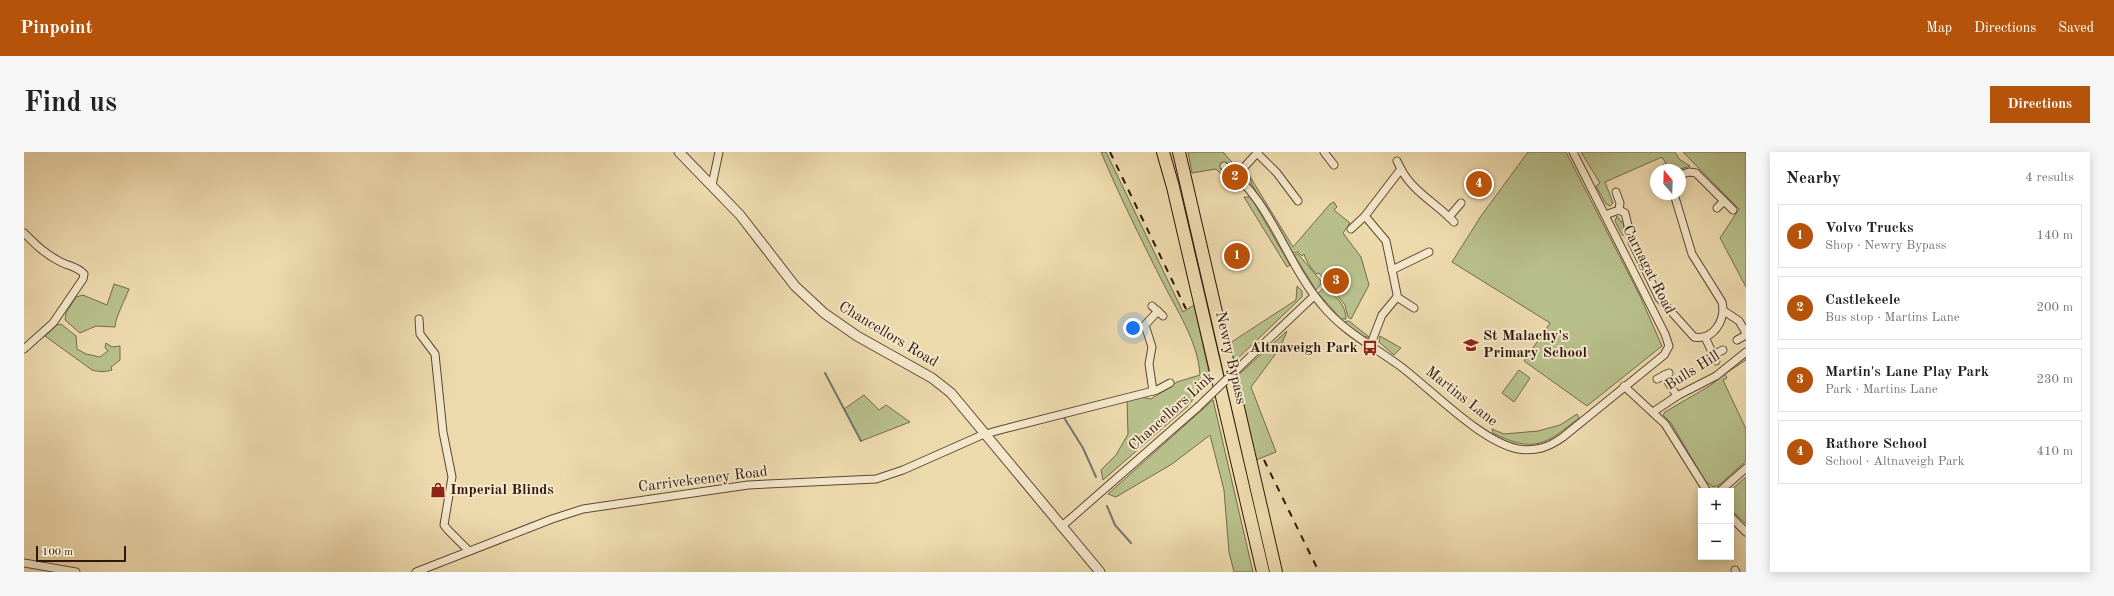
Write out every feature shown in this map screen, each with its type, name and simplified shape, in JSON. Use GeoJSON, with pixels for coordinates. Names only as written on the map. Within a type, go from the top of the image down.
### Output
{"type":"FeatureCollection","features":[{"type":"Feature","properties":{"kind":"highway","name":"Newry Bypass"},"geometry":{"type":"LineString","coordinates":[[1163,152],[1174,187],[1263,572]]}},
{"type":"Feature","properties":{"kind":"highway","name":"Newry Bypass"},"geometry":{"type":"LineString","coordinates":[[1179,152],[1276,572]]}},
{"type":"Feature","properties":{"kind":"street","name":"Chancellors Road"},"geometry":{"type":"LineString","coordinates":[[679,152],[740,215],[784,274],[806,297],[840,325],[942,385],[958,400],[1061,527],[1100,572]]}},
{"type":"Feature","properties":{"kind":"street"},"geometry":{"type":"LineString","coordinates":[[712,185],[719,152]]}},
{"type":"Feature","properties":{"kind":"street"},"geometry":{"type":"LineString","coordinates":[[1237,175],[1257,152],[1277,172],[1298,201]]}},
{"type":"Feature","properties":{"kind":"street"},"geometry":{"type":"LineString","coordinates":[[1324,152],[1334,164]]}},
{"type":"Feature","properties":{"kind":"street","name":"Carnagat Road"},"geometry":{"type":"LineString","coordinates":[[1573,152],[1664,330],[1669,346],[1664,355],[1624,386]]}},
{"type":"Feature","properties":{"kind":"street"},"geometry":{"type":"LineString","coordinates":[[1397,161],[1408,179],[1429,201],[1452,220],[1461,204]]}},
{"type":"Feature","properties":{"kind":"street","name":"Martins Lane"},"geometry":{"type":"LineString","coordinates":[[1224,166],[1237,175],[1265,212],[1288,256],[1314,296],[1344,328],[1399,366],[1480,430],[1504,444],[1518,449],[1536,450],[1554,443],[1624,386]]}},
{"type":"Feature","properties":{"kind":"street"},"geometry":{"type":"LineString","coordinates":[[1351,229],[1365,216],[1401,168]]}},
{"type":"Feature","properties":{"kind":"street"},"geometry":{"type":"LineString","coordinates":[[1686,173],[1696,173],[1733,210]]}},
{"type":"Feature","properties":{"kind":"street"},"geometry":{"type":"LineString","coordinates":[[1616,192],[1620,203],[1619,210]]}},
{"type":"Feature","properties":{"kind":"street"},"geometry":{"type":"LineString","coordinates":[[1605,215],[1619,210],[1625,213],[1627,216],[1632,242],[1659,298],[1689,333],[1694,337],[1705,337],[1717,328],[1721,322],[1724,311],[1719,295],[1692,254],[1676,200]]}},
{"type":"Feature","properties":{"kind":"street"},"geometry":{"type":"LineString","coordinates":[[1717,208],[1724,201]]}},
{"type":"Feature","properties":{"kind":"street"},"geometry":{"type":"LineString","coordinates":[[1365,216],[1386,242],[1397,297],[1414,308]]}},
{"type":"Feature","properties":{"kind":"street"},"geometry":{"type":"LineString","coordinates":[[24,233],[40,250],[59,261],[80,269],[84,274],[83,279],[53,323],[24,348]]}},
{"type":"Feature","properties":{"kind":"street"},"geometry":{"type":"LineString","coordinates":[[1392,270],[1429,252]]}},
{"type":"Feature","properties":{"kind":"street","name":"Chancellors Link"},"geometry":{"type":"LineString","coordinates":[[1061,527],[1198,407],[1314,296]]}},
{"type":"Feature","properties":{"kind":"street"},"geometry":{"type":"LineString","coordinates":[[1370,346],[1382,315],[1397,297]]}},
{"type":"Feature","properties":{"kind":"street"},"geometry":{"type":"LineString","coordinates":[[1152,391],[1149,364],[1152,347],[1145,325],[1157,311]]}},
{"type":"Feature","properties":{"kind":"street"},"geometry":{"type":"LineString","coordinates":[[1724,311],[1739,321],[1746,334],[1737,340]]}},
{"type":"Feature","properties":{"kind":"street"},"geometry":{"type":"LineString","coordinates":[[419,319],[420,334],[435,354],[444,432],[452,477],[444,525],[469,551]]}},
{"type":"Feature","properties":{"kind":"street"},"geometry":{"type":"LineString","coordinates":[[1683,338],[1689,333]]}},
{"type":"Feature","properties":{"kind":"street"},"geometry":{"type":"LineString","coordinates":[[1705,337],[1714,358],[1723,350]]}},
{"type":"Feature","properties":{"kind":"street","name":"Bulls Hill"},"geometry":{"type":"LineString","coordinates":[[1653,412],[1677,396],[1716,376],[1746,352]]}},
{"type":"Feature","properties":{"kind":"street"},"geometry":{"type":"LineString","coordinates":[[1657,379],[1667,374],[1677,396]]}},
{"type":"Feature","properties":{"kind":"street"},"geometry":{"type":"LineString","coordinates":[[986,435],[1021,423],[1152,391],[1170,383]]}},
{"type":"Feature","properties":{"kind":"street"},"geometry":{"type":"LineString","coordinates":[[1624,386],[1653,412],[1669,430],[1705,488]]}},
{"type":"Feature","properties":{"kind":"street","name":"Carrivekeeney Road"},"geometry":{"type":"LineString","coordinates":[[416,572],[427,570],[469,551],[583,509],[748,486],[876,479],[903,470],[986,435]]}},
{"type":"Feature","properties":{"kind":"street"},"geometry":{"type":"LineString","coordinates":[[1723,488],[1746,468]]}},
{"type":"Feature","properties":{"kind":"street"},"geometry":{"type":"LineString","coordinates":[[1734,520],[1746,532]]}},
{"type":"Feature","properties":{"kind":"street"},"geometry":{"type":"LineString","coordinates":[[24,563],[76,572]]}},
{"type":"Feature","properties":{"kind":"green space"},"geometry":{"type":"Polygon","coordinates":[[[1101,152],[1106,152],[1183,312],[1194,305],[1210,377],[1187,407],[1103,480],[1101,470],[1116,455],[1128,434],[1127,400],[1140,397],[1151,399],[1177,382],[1200,375],[1191,338],[1138,232],[1101,152]]]}},
{"type":"Feature","properties":{"kind":"green space"},"geometry":{"type":"Polygon","coordinates":[[[1188,152],[1223,152],[1237,168],[1233,169],[1224,163],[1220,166],[1235,179],[1237,189],[1216,169],[1192,173],[1188,152]]]}},
{"type":"Feature","properties":{"kind":"green space"},"geometry":{"type":"Polygon","coordinates":[[[1528,152],[1566,152],[1640,296],[1662,346],[1587,406],[1524,361],[1550,323],[1452,262],[1481,216],[1528,152]]]}},
{"type":"Feature","properties":{"kind":"green space"},"geometry":{"type":"Polygon","coordinates":[[[1581,152],[1675,152],[1679,159],[1690,166],[1686,167],[1686,164],[1666,164],[1662,157],[1605,182],[1613,203],[1610,206],[1606,204],[1596,186],[1600,183],[1581,152]]]}},
{"type":"Feature","properties":{"kind":"green space"},"geometry":{"type":"Polygon","coordinates":[[[1683,152],[1746,152],[1746,287],[1720,238],[1739,209],[1683,152]]]}},
{"type":"Feature","properties":{"kind":"green space"},"geometry":{"type":"Polygon","coordinates":[[[1249,175],[1293,247],[1330,204],[1334,202],[1337,207],[1334,210],[1350,223],[1343,233],[1361,257],[1369,285],[1351,319],[1348,317],[1345,305],[1319,273],[1317,274],[1313,270],[1307,262],[1304,254],[1302,256],[1298,252],[1293,253],[1252,185],[1249,175]]]}},
{"type":"Feature","properties":{"kind":"green space"},"geometry":{"type":"Polygon","coordinates":[[[1244,197],[1249,197],[1253,201],[1290,265],[1287,267],[1244,197]]]}},
{"type":"Feature","properties":{"kind":"green space"},"geometry":{"type":"Polygon","coordinates":[[[1617,216],[1621,222],[1623,221],[1625,236],[1622,235],[1615,221],[1617,216]]]}},
{"type":"Feature","properties":{"kind":"green space"},"geometry":{"type":"Polygon","coordinates":[[[1298,254],[1321,281],[1321,284],[1316,290],[1294,255],[1298,254]]]}},
{"type":"Feature","properties":{"kind":"green space"},"geometry":{"type":"Polygon","coordinates":[[[114,284],[129,289],[118,314],[115,327],[96,326],[80,333],[65,320],[66,313],[76,297],[83,295],[107,305],[114,284]]]}},
{"type":"Feature","properties":{"kind":"green space"},"geometry":{"type":"Polygon","coordinates":[[[1297,286],[1302,291],[1302,297],[1234,362],[1230,343],[1296,300],[1297,286]]]}},
{"type":"Feature","properties":{"kind":"green space"},"geometry":{"type":"Polygon","coordinates":[[[1324,288],[1332,293],[1342,304],[1346,319],[1341,319],[1318,293],[1324,288]]]}},
{"type":"Feature","properties":{"kind":"green space"},"geometry":{"type":"Polygon","coordinates":[[[1349,321],[1369,337],[1361,337],[1342,322],[1349,321]]]}},
{"type":"Feature","properties":{"kind":"green space"},"geometry":{"type":"Polygon","coordinates":[[[61,324],[76,336],[77,349],[86,354],[100,357],[108,351],[105,348],[106,343],[112,347],[120,346],[120,360],[111,367],[112,370],[102,372],[92,370],[45,336],[57,325],[61,324]]]}},
{"type":"Feature","properties":{"kind":"green space"},"geometry":{"type":"Polygon","coordinates":[[[1287,331],[1280,348],[1251,387],[1276,452],[1256,460],[1235,378],[1287,331]]]}},
{"type":"Feature","properties":{"kind":"green space"},"geometry":{"type":"Polygon","coordinates":[[[1380,336],[1401,348],[1394,355],[1379,342],[1380,336]]]}},
{"type":"Feature","properties":{"kind":"green space"},"geometry":{"type":"Polygon","coordinates":[[[1746,356],[1746,360],[1725,374],[1727,378],[1723,380],[1746,429],[1746,461],[1719,485],[1713,487],[1705,481],[1671,423],[1663,415],[1665,412],[1711,385],[1746,356]]]}},
{"type":"Feature","properties":{"kind":"green space"},"geometry":{"type":"Polygon","coordinates":[[[1519,370],[1530,378],[1514,402],[1502,393],[1519,370]]]}},
{"type":"Feature","properties":{"kind":"green space"},"geometry":{"type":"Polygon","coordinates":[[[864,395],[879,410],[886,405],[910,422],[861,441],[844,409],[864,395]]]}},
{"type":"Feature","properties":{"kind":"green space"},"geometry":{"type":"Polygon","coordinates":[[[1213,400],[1253,572],[1234,572],[1229,552],[1224,490],[1210,435],[1172,464],[1116,497],[1108,494],[1213,400]]]}},
{"type":"Feature","properties":{"kind":"green space"},"geometry":{"type":"Polygon","coordinates":[[[1577,414],[1579,418],[1568,427],[1548,440],[1539,443],[1519,443],[1493,433],[1492,429],[1504,434],[1538,431],[1560,425],[1577,414]]]}},
{"type":"Feature","properties":{"kind":"green space"},"geometry":{"type":"Polygon","coordinates":[[[1746,477],[1746,524],[1734,513],[1733,488],[1746,477]]]}},
{"type":"Feature","properties":{"kind":"waterway"},"geometry":{"type":"LineString","coordinates":[[825,373],[861,441]]}},
{"type":"Feature","properties":{"kind":"waterway"},"geometry":{"type":"LineString","coordinates":[[1063,416],[1083,448],[1096,477]]}},
{"type":"Feature","properties":{"kind":"waterway"},"geometry":{"type":"LineString","coordinates":[[1107,506],[1115,525],[1131,543]]}},
{"type":"Feature","properties":{"kind":"railway"},"geometry":{"type":"LineString","coordinates":[[1110,152],[1186,309]]}},
{"type":"Feature","properties":{"kind":"railway"},"geometry":{"type":"LineString","coordinates":[[1264,460],[1319,572]]}},
{"type":"Feature","properties":{"kind":"place","name":"Castlekeele"},"geometry":{"type":"Point","coordinates":[1235,177]}},
{"type":"Feature","properties":{"kind":"place","name":"Rathore School"},"geometry":{"type":"Point","coordinates":[1479,184]}},
{"type":"Feature","properties":{"kind":"place","name":"Volvo Trucks"},"geometry":{"type":"Point","coordinates":[1237,256]}},
{"type":"Feature","properties":{"kind":"place","name":"Martin's Lane Play Park"},"geometry":{"type":"Point","coordinates":[1336,281]}},
{"type":"Feature","properties":{"kind":"place","name":"St Malachy's Primary School"},"geometry":{"type":"Point","coordinates":[1471,345]}},
{"type":"Feature","properties":{"kind":"place","name":"Altnaveigh Park"},"geometry":{"type":"Point","coordinates":[1370,348]}},
{"type":"Feature","properties":{"kind":"place","name":"Imperial Blinds"},"geometry":{"type":"Point","coordinates":[438,490]}}]}
